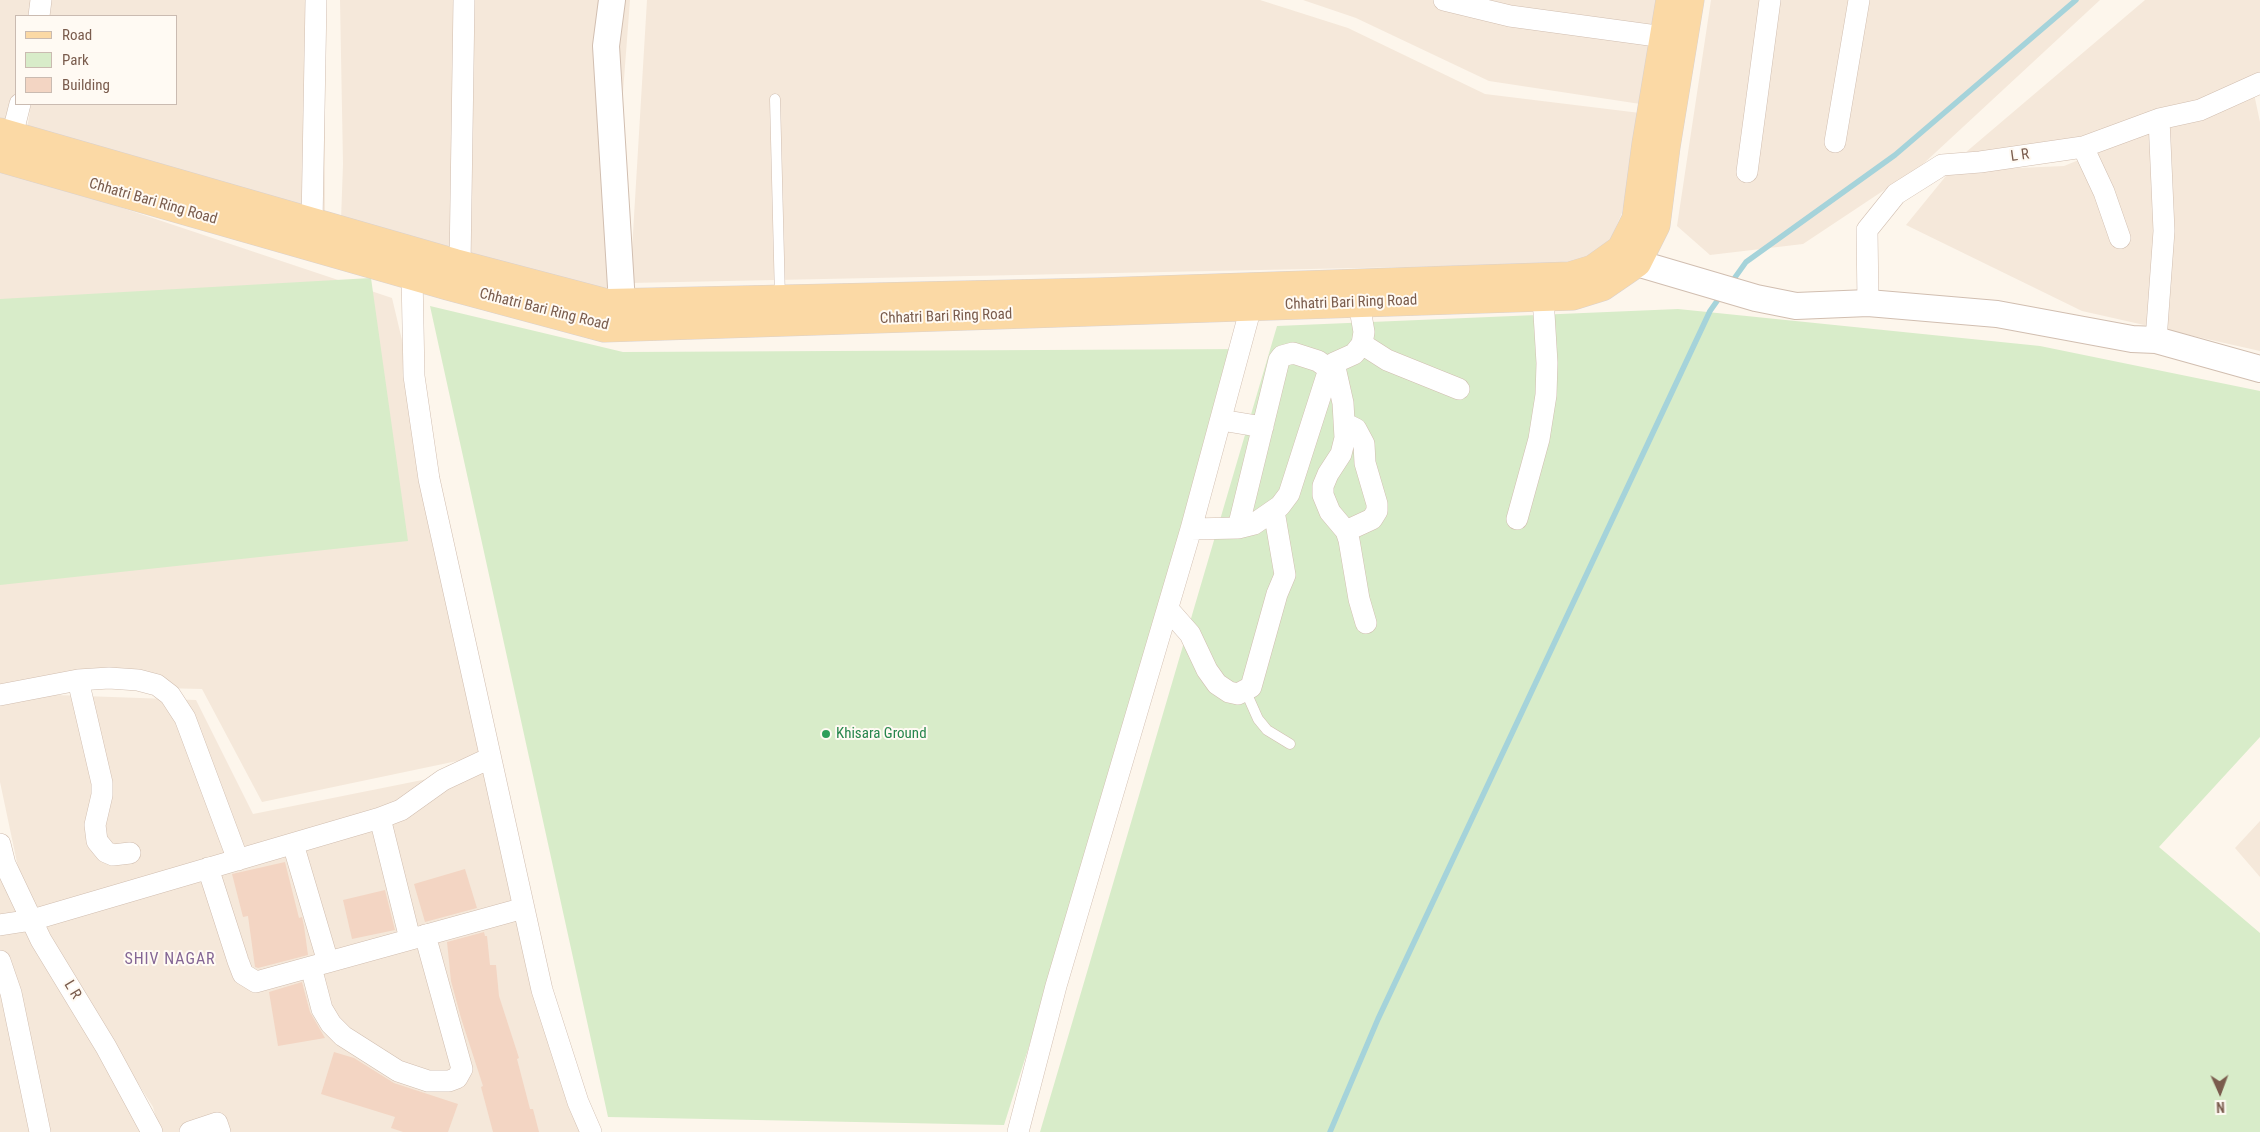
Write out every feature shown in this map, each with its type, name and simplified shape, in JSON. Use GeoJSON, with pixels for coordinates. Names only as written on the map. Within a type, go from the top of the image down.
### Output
{"type":"FeatureCollection","features":[{"type":"Feature","properties":{"kind":"main road","name":"Chhatri Bari Ring Road"},"geometry":{"type":"LineString","coordinates":[[4,142],[607,303],[1108,292],[1570,276],[1594,269],[1621,249],[1636,219],[1646,144],[1670,0]]}},
{"type":"Feature","properties":{"kind":"main road","name":"Chhatri Bari Ring Road"},"geometry":{"type":"LineString","coordinates":[[4,142],[412,275],[604,328],[1573,296],[1602,287],[1636,263],[1656,225],[1666,147],[1690,0]]}},
{"type":"Feature","properties":{"kind":"street"},"geometry":{"type":"LineString","coordinates":[[39,15],[41,0]]}},
{"type":"Feature","properties":{"kind":"street"},"geometry":{"type":"LineString","coordinates":[[312,223],[316,0]]}},
{"type":"Feature","properties":{"kind":"street"},"geometry":{"type":"LineString","coordinates":[[460,264],[464,0]]}},
{"type":"Feature","properties":{"kind":"street"},"geometry":{"type":"LineString","coordinates":[[612,0],[606,46],[622,303]]}},
{"type":"Feature","properties":{"kind":"street"},"geometry":{"type":"LineString","coordinates":[[1444,0],[1510,16],[1664,37]]}},
{"type":"Feature","properties":{"kind":"street"},"geometry":{"type":"LineString","coordinates":[[1747,172],[1770,0]]}},
{"type":"Feature","properties":{"kind":"street"},"geometry":{"type":"LineString","coordinates":[[1835,142],[1859,0]]}},
{"type":"Feature","properties":{"kind":"street","name":"L R"},"geometry":{"type":"LineString","coordinates":[[1868,303],[1867,230],[1896,194],[1942,165],[1980,162],[2083,147],[2159,119],[2200,110],[2257,89]]}},
{"type":"Feature","properties":{"kind":"street"},"geometry":{"type":"LineString","coordinates":[[4,142],[20,105]]}},
{"type":"Feature","properties":{"kind":"street"},"geometry":{"type":"LineString","coordinates":[[2156,340],[2164,231],[2159,119]]}},
{"type":"Feature","properties":{"kind":"street"},"geometry":{"type":"LineString","coordinates":[[2083,147],[2104,192],[2120,238]]}},
{"type":"Feature","properties":{"kind":"street"},"geometry":{"type":"LineString","coordinates":[[1636,263],[1756,298],[1796,306],[1868,303],[1997,314],[2132,339],[2156,340],[2260,369]]}},
{"type":"Feature","properties":{"kind":"street"},"geometry":{"type":"LineString","coordinates":[[412,275],[414,376],[429,479],[542,990],[578,1102],[592,1132]]}},
{"type":"Feature","properties":{"kind":"street"},"geometry":{"type":"LineString","coordinates":[[1517,519],[1538,439],[1546,395],[1547,363],[1543,297]]}},
{"type":"Feature","properties":{"kind":"street"},"geometry":{"type":"LineString","coordinates":[[1191,529],[1238,528],[1254,524],[1274,512],[1289,494],[1332,366],[1354,354],[1362,344],[1364,332],[1359,303]]}},
{"type":"Feature","properties":{"kind":"street"},"geometry":{"type":"LineString","coordinates":[[1018,1132],[1056,986],[1168,609],[1252,307]]}},
{"type":"Feature","properties":{"kind":"street"},"geometry":{"type":"LineString","coordinates":[[1362,344],[1387,360],[1459,389]]}},
{"type":"Feature","properties":{"kind":"street"},"geometry":{"type":"LineString","coordinates":[[1238,528],[1263,427],[1273,377],[1282,356],[1293,352],[1332,366]]}},
{"type":"Feature","properties":{"kind":"street"},"geometry":{"type":"LineString","coordinates":[[1332,366],[1346,424],[1341,454],[1328,474],[1323,486],[1323,495],[1330,512],[1346,531],[1352,551],[1359,599],[1366,623]]}},
{"type":"Feature","properties":{"kind":"street"},"geometry":{"type":"LineString","coordinates":[[1221,420],[1263,427]]}},
{"type":"Feature","properties":{"kind":"street"},"geometry":{"type":"LineString","coordinates":[[1346,424],[1356,430],[1364,444],[1367,472],[1377,504],[1377,511],[1372,519],[1346,531]]}},
{"type":"Feature","properties":{"kind":"street"},"geometry":{"type":"LineString","coordinates":[[1168,609],[1190,634],[1207,670],[1217,684],[1229,692],[1238,694],[1246,692],[1254,680],[1277,594],[1285,575],[1274,512]]}},
{"type":"Feature","properties":{"kind":"street"},"geometry":{"type":"LineString","coordinates":[[0,695],[78,680],[109,678],[138,680],[157,685],[170,695],[184,718],[238,860]]}},
{"type":"Feature","properties":{"kind":"street"},"geometry":{"type":"LineString","coordinates":[[78,680],[102,783],[102,795],[95,825],[97,841],[106,852],[113,856],[130,853]]}},
{"type":"Feature","properties":{"kind":"street"},"geometry":{"type":"LineString","coordinates":[[0,925],[32,920],[380,818],[401,810],[443,780],[490,758]]}},
{"type":"Feature","properties":{"kind":"street"},"geometry":{"type":"LineString","coordinates":[[293,844],[319,964],[322,1009],[331,1024],[343,1036],[398,1071],[428,1081],[449,1081],[457,1078],[462,1069],[417,937],[380,818]]}},
{"type":"Feature","properties":{"kind":"street","name":"L R"},"geometry":{"type":"LineString","coordinates":[[0,844],[5,864],[41,940],[106,1047],[152,1132]]}},
{"type":"Feature","properties":{"kind":"street"},"geometry":{"type":"LineString","coordinates":[[208,868],[238,961],[247,978],[256,982],[524,908]]}},
{"type":"Feature","properties":{"kind":"street"},"geometry":{"type":"LineString","coordinates":[[0,961],[11,993],[40,1132]]}},
{"type":"Feature","properties":{"kind":"street"},"geometry":{"type":"LineString","coordinates":[[190,1132],[217,1123],[220,1132]]}},
{"type":"Feature","properties":{"kind":"lane"},"geometry":{"type":"LineString","coordinates":[[775,99],[780,300]]}},
{"type":"Feature","properties":{"kind":"lane"},"geometry":{"type":"LineString","coordinates":[[1246,692],[1255,714],[1267,730],[1290,744]]}},
{"type":"Feature","properties":{"kind":"shaded area"},"geometry":{"type":"Polygon","coordinates":[[[0,0],[42,0],[43,15],[15,15],[15,105],[30,105],[24,134],[0,127],[0,0]]]}},
{"type":"Feature","properties":{"kind":"shaded area"},"geometry":{"type":"Polygon","coordinates":[[[44,0],[325,0],[325,215],[26,135],[31,105],[178,105],[178,15],[45,15],[44,0]]]}},
{"type":"Feature","properties":{"kind":"shaded area"},"geometry":{"type":"Polygon","coordinates":[[[340,0],[630,0],[608,290],[341,220],[343,164],[340,0]]]}},
{"type":"Feature","properties":{"kind":"shaded area"},"geometry":{"type":"Polygon","coordinates":[[[647,0],[1260,0],[1348,28],[1485,94],[1640,113],[1622,213],[1600,263],[630,283],[647,0]]]}},
{"type":"Feature","properties":{"kind":"shaded area"},"geometry":{"type":"Polygon","coordinates":[[[1303,0],[1660,0],[1647,105],[1489,81],[1356,18],[1303,0]]]}},
{"type":"Feature","properties":{"kind":"shaded area"},"geometry":{"type":"Polygon","coordinates":[[[1711,0],[2100,0],[1922,165],[1803,244],[1710,255],[1677,226],[1711,0]]]}},
{"type":"Feature","properties":{"kind":"shaded area"},"geometry":{"type":"Polygon","coordinates":[[[2145,0],[2260,0],[2260,75],[2187,110],[2062,161],[1952,164],[2145,0]]]}},
{"type":"Feature","properties":{"kind":"shaded area"},"geometry":{"type":"Polygon","coordinates":[[[2253,89],[2260,122],[2260,351],[2082,311],[1906,225],[1950,171],[2064,166],[2253,89]]]}},
{"type":"Feature","properties":{"kind":"shaded area"},"geometry":{"type":"Polygon","coordinates":[[[0,167],[392,298],[500,752],[262,802],[202,689],[0,684],[0,167]]]}},
{"type":"Feature","properties":{"kind":"shaded area"},"geometry":{"type":"Polygon","coordinates":[[[0,693],[196,700],[253,814],[482,768],[581,1132],[160,1132],[153,1107],[70,976],[19,872],[0,782],[0,693]]]}},
{"type":"Feature","properties":{"kind":"shaded area"},"geometry":{"type":"Polygon","coordinates":[[[2260,821],[2260,877],[2235,848],[2260,821]]]}},
{"type":"Feature","properties":{"kind":"shaded area"},"geometry":{"type":"Polygon","coordinates":[[[0,841],[148,1132],[0,1132],[0,841]]]}},
{"type":"Feature","properties":{"kind":"green space"},"geometry":{"type":"Polygon","coordinates":[[[371,278],[408,541],[0,585],[0,299],[371,278]]]}},
{"type":"Feature","properties":{"kind":"green space","name":"Khisara Ground"},"geometry":{"type":"Polygon","coordinates":[[[430,306],[623,352],[1250,349],[1004,1125],[608,1117],[430,306]]]}},
{"type":"Feature","properties":{"kind":"green space"},"geometry":{"type":"Polygon","coordinates":[[[1678,309],[2040,346],[2260,391],[2260,737],[2159,847],[2260,933],[2260,1132],[1040,1132],[1277,326],[1678,309]]]}},
{"type":"Feature","properties":{"kind":"building"},"geometry":{"type":"Polygon","coordinates":[[[285,862],[299,918],[302,917],[308,955],[258,968],[255,967],[248,916],[243,917],[232,874],[285,862]]]}},
{"type":"Feature","properties":{"kind":"building"},"geometry":{"type":"Polygon","coordinates":[[[465,869],[477,908],[425,922],[414,884],[465,869]]]}},
{"type":"Feature","properties":{"kind":"building"},"geometry":{"type":"Polygon","coordinates":[[[385,890],[395,930],[352,939],[343,900],[385,890]]]}},
{"type":"Feature","properties":{"kind":"building"},"geometry":{"type":"Polygon","coordinates":[[[484,932],[485,936],[487,936],[490,965],[496,965],[499,996],[519,1058],[517,1059],[530,1109],[533,1109],[539,1132],[493,1132],[481,1087],[483,1086],[461,1018],[451,981],[447,942],[484,932]]]}},
{"type":"Feature","properties":{"kind":"building"},"geometry":{"type":"Polygon","coordinates":[[[302,982],[310,1012],[325,1038],[278,1046],[269,992],[302,982]]]}},
{"type":"Feature","properties":{"kind":"building"},"geometry":{"type":"Polygon","coordinates":[[[334,1052],[354,1058],[394,1083],[458,1104],[448,1132],[403,1132],[391,1128],[395,1117],[321,1094],[334,1052]]]}},
{"type":"Feature","properties":{"kind":"waterway"},"geometry":{"type":"LineString","coordinates":[[1731,283],[1746,262],[1895,155],[2076,0]]}},
{"type":"Feature","properties":{"kind":"waterway"},"geometry":{"type":"LineString","coordinates":[[1330,1132],[1378,1019],[1710,311],[1722,294]]}},
{"type":"Feature","properties":{"kind":"place","name":"Khisara Ground"},"geometry":{"type":"Point","coordinates":[826,734]}},
{"type":"Feature","properties":{"kind":"district","name":"SHIV NAGAR"},"geometry":{"type":"Point","coordinates":[170,960]}}]}
